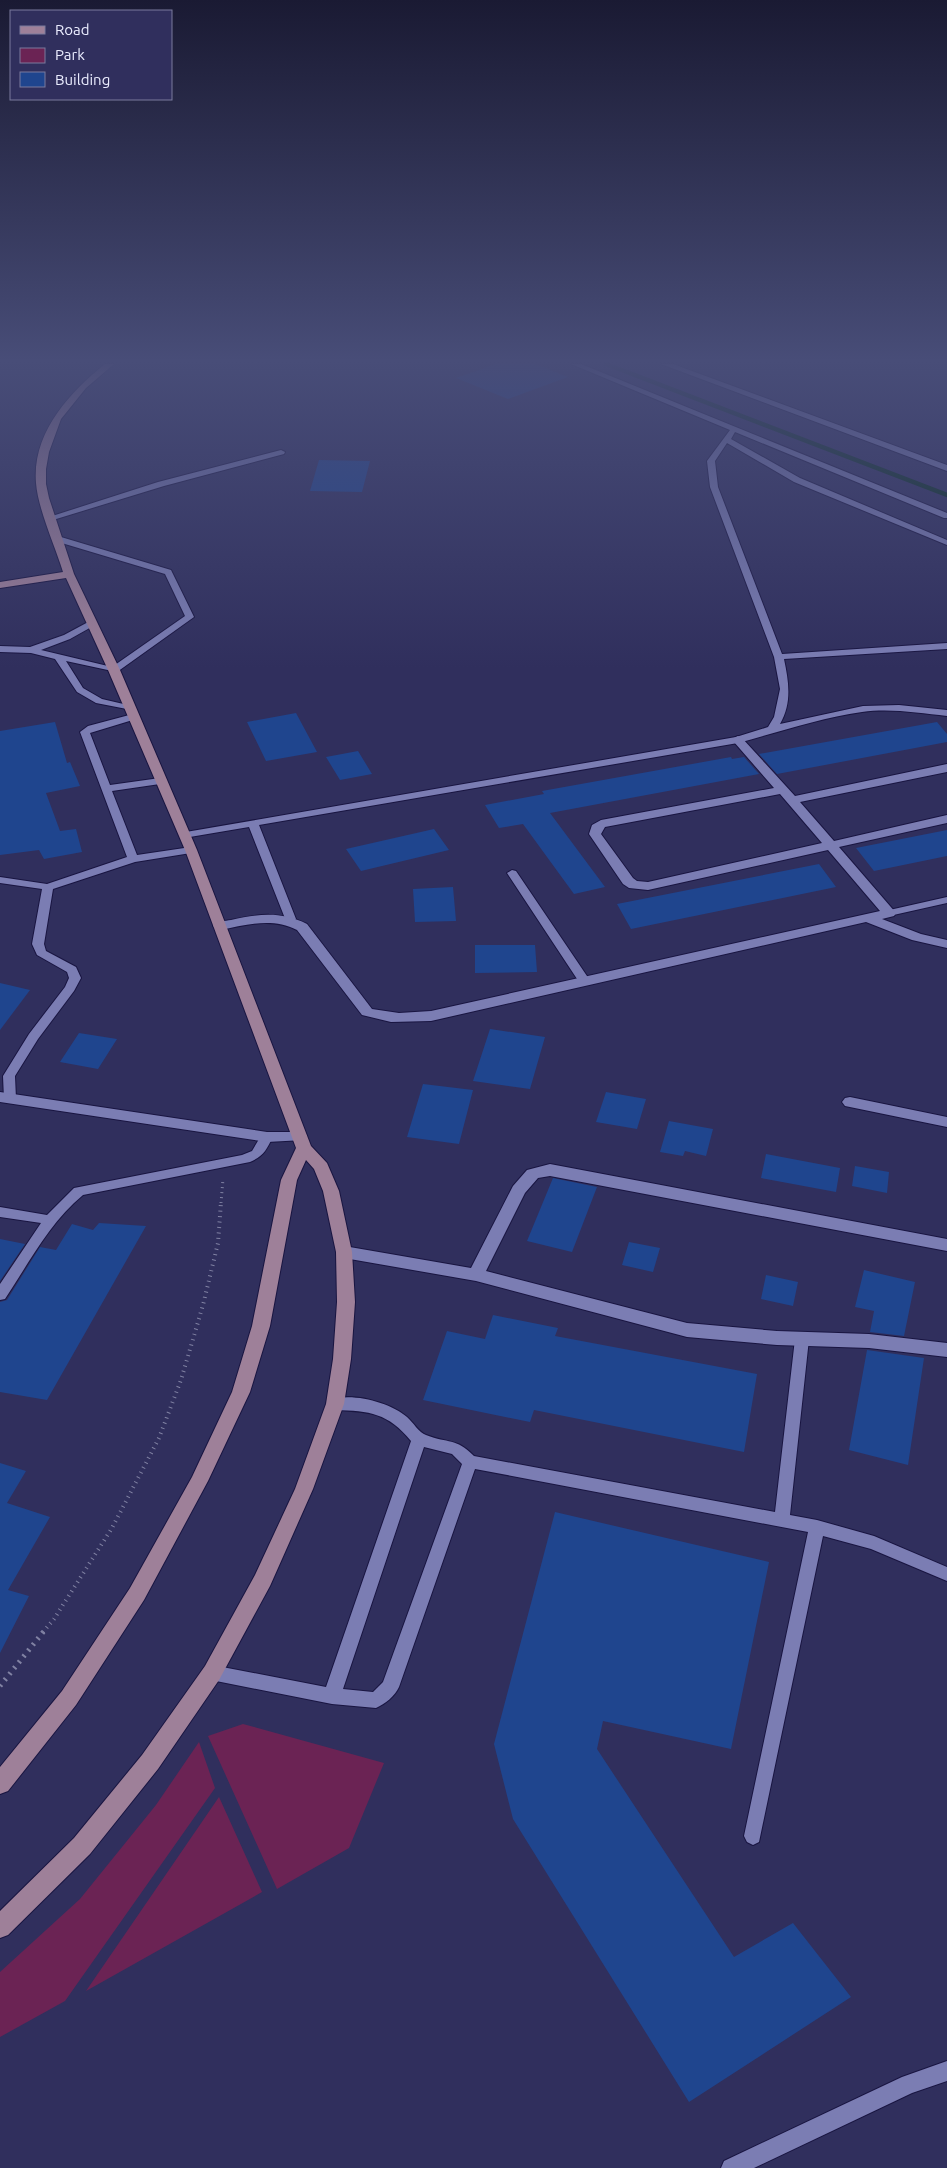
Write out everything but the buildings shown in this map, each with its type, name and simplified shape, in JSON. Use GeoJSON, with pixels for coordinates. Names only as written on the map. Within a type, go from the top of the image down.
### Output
{"type":"FeatureCollection","features":[{"type":"Feature","properties":{"kind":"main road"},"geometry":{"type":"LineString","coordinates":[[0,1927],[82,1846],[150,1762],[212,1673],[263,1580],[296,1508],[335,1404],[342,1359],[346,1302],[344,1252],[331,1191],[322,1167],[302,1142],[191,850],[114,670],[70,574],[50,518],[41,484],[42,465]]}},
{"type":"Feature","properties":{"kind":"main road"},"geometry":{"type":"LineString","coordinates":[[0,585],[70,574]]}},
{"type":"Feature","properties":{"kind":"main road"},"geometry":{"type":"LineString","coordinates":[[0,1784],[74,1690],[137,1594],[199,1480],[241,1392],[261,1326],[289,1180],[302,1142]]}},
{"type":"Feature","properties":{"kind":"street"},"geometry":{"type":"LineString","coordinates":[[220,926],[272,918],[290,919],[302,927],[367,1012],[383,1018],[431,1016],[889,914],[738,740]]}},
{"type":"Feature","properties":{"kind":"street"},"geometry":{"type":"LineString","coordinates":[[947,768],[601,824],[596,828],[595,834],[628,881],[641,886],[831,846],[947,819]]}},
{"type":"Feature","properties":{"kind":"street"},"geometry":{"type":"LineString","coordinates":[[870,919],[917,937],[947,944]]}},
{"type":"Feature","properties":{"kind":"street"},"geometry":{"type":"LineString","coordinates":[[5,1098],[302,1142]]}},
{"type":"Feature","properties":{"kind":"street"},"geometry":{"type":"LineString","coordinates":[[850,1102],[947,1122]]}},
{"type":"Feature","properties":{"kind":"street"},"geometry":{"type":"LineString","coordinates":[[476,1275],[519,1190],[533,1174],[550,1170],[947,1245]]}},
{"type":"Feature","properties":{"kind":"street"},"geometry":{"type":"LineString","coordinates":[[344,1252],[476,1275],[687,1330],[802,1339],[870,1341],[947,1350]]}},
{"type":"Feature","properties":{"kind":"lane"},"geometry":{"type":"LineString","coordinates":[[50,518],[161,484],[232,465]]}},
{"type":"Feature","properties":{"kind":"lane"},"geometry":{"type":"LineString","coordinates":[[711,465],[714,487],[779,657],[785,688],[779,717],[772,729]]}},
{"type":"Feature","properties":{"kind":"lane"},"geometry":{"type":"LineString","coordinates":[[771,465],[797,480],[947,543]]}},
{"type":"Feature","properties":{"kind":"lane"},"geometry":{"type":"LineString","coordinates":[[823,465],[947,516]]}},
{"type":"Feature","properties":{"kind":"lane"},"geometry":{"type":"LineString","coordinates":[[0,649],[31,650],[114,670],[190,617],[168,572],[58,539]]}},
{"type":"Feature","properties":{"kind":"lane"},"geometry":{"type":"LineString","coordinates":[[31,650],[67,637],[92,623]]}},
{"type":"Feature","properties":{"kind":"lane"},"geometry":{"type":"LineString","coordinates":[[779,657],[947,646]]}},
{"type":"Feature","properties":{"kind":"lane"},"geometry":{"type":"LineString","coordinates":[[58,656],[80,690],[99,701],[131,712]]}},
{"type":"Feature","properties":{"kind":"lane"},"geometry":{"type":"LineString","coordinates":[[184,835],[738,740],[772,729],[863,709],[899,708],[947,713]]}},
{"type":"Feature","properties":{"kind":"lane"},"geometry":{"type":"LineString","coordinates":[[131,712],[85,732],[133,859]]}},
{"type":"Feature","properties":{"kind":"lane"},"geometry":{"type":"LineString","coordinates":[[107,789],[160,781]]}},
{"type":"Feature","properties":{"kind":"lane"},"geometry":{"type":"LineString","coordinates":[[253,824],[290,919]]}},
{"type":"Feature","properties":{"kind":"lane"},"geometry":{"type":"LineString","coordinates":[[0,880],[48,887],[133,859],[191,850]]}},
{"type":"Feature","properties":{"kind":"lane"},"geometry":{"type":"LineString","coordinates":[[512,873],[585,982]]}},
{"type":"Feature","properties":{"kind":"lane"},"geometry":{"type":"LineString","coordinates":[[5,1098],[9,1076],[33,1037],[70,988],[75,978],[72,970],[42,953],[38,944],[48,887]]}},
{"type":"Feature","properties":{"kind":"lane"},"geometry":{"type":"LineString","coordinates":[[889,914],[947,900]]}},
{"type":"Feature","properties":{"kind":"lane"},"geometry":{"type":"LineString","coordinates":[[0,1295],[51,1220],[78,1190],[245,1159],[257,1154],[267,1138]]}},
{"type":"Feature","properties":{"kind":"lane"},"geometry":{"type":"LineString","coordinates":[[0,1212],[51,1220]]}},
{"type":"Feature","properties":{"kind":"lane"},"geometry":{"type":"LineString","coordinates":[[782,1520],[802,1339]]}},
{"type":"Feature","properties":{"kind":"lane"},"geometry":{"type":"LineString","coordinates":[[335,1404],[362,1404],[390,1412],[408,1424],[419,1440],[457,1449],[470,1462],[817,1527],[874,1543],[947,1574]]}},
{"type":"Feature","properties":{"kind":"lane"},"geometry":{"type":"LineString","coordinates":[[332,1696],[419,1440]]}},
{"type":"Feature","properties":{"kind":"lane"},"geometry":{"type":"LineString","coordinates":[[212,1673],[332,1696],[376,1700],[390,1687],[470,1462]]}},
{"type":"Feature","properties":{"kind":"lane"},"geometry":{"type":"LineString","coordinates":[[753,1836],[817,1527]]}},
{"type":"Feature","properties":{"kind":"lane"},"geometry":{"type":"LineString","coordinates":[[731,2168],[909,2084],[947,2071]]}},
{"type":"Feature","properties":{"kind":"path"},"geometry":{"type":"LineString","coordinates":[[0,1686],[54,1619],[112,1528],[159,1438],[180,1380],[205,1296],[218,1243],[224,1164]]}},
{"type":"Feature","properties":{"kind":"green space"},"geometry":{"type":"Polygon","coordinates":[[[243,1724],[384,1763],[349,1848],[277,1889],[208,1736],[243,1724]]]}},
{"type":"Feature","properties":{"kind":"green space"},"geometry":{"type":"Polygon","coordinates":[[[199,1742],[215,1788],[65,2001],[0,2037],[0,1972],[80,1899],[156,1805],[199,1742]]]}},
{"type":"Feature","properties":{"kind":"green space"},"geometry":{"type":"Polygon","coordinates":[[[219,1797],[262,1892],[86,1991],[219,1797]]]}},
{"type":"Feature","properties":{"kind":"waterway"},"geometry":{"type":"LineString","coordinates":[[869,465],[947,495]]}}]}
